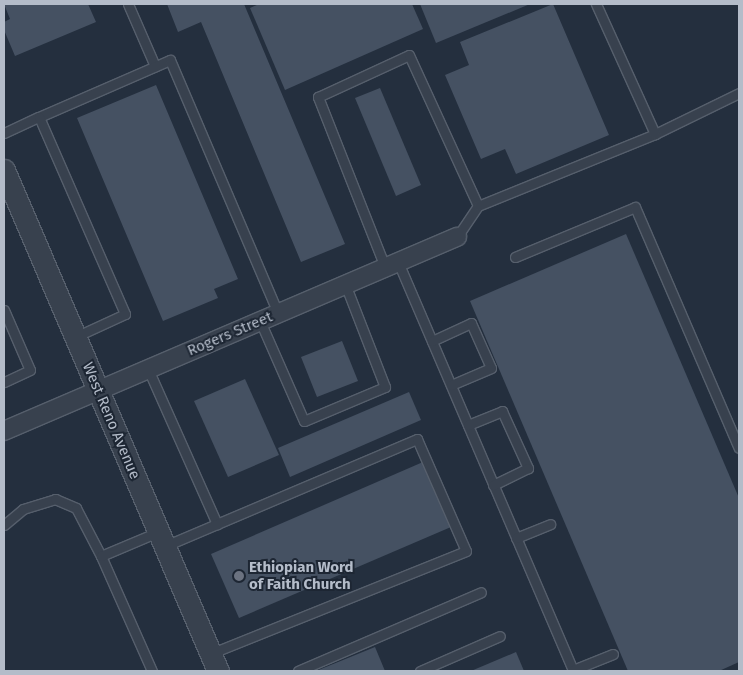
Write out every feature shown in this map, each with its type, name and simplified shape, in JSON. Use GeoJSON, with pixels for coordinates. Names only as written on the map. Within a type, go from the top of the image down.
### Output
{"type":"FeatureCollection","features":[{"type":"Feature","properties":{"kind":"street","name":"West Reno Avenue"},"geometry":{"type":"LineString","coordinates":[[4,170],[214,663]]}},
{"type":"Feature","properties":{"kind":"street","name":"Rogers Street"},"geometry":{"type":"LineString","coordinates":[[4,431],[457,236]]}},
{"type":"Feature","properties":{"kind":"lane"},"geometry":{"type":"LineString","coordinates":[[128,4],[155,66]]}},
{"type":"Feature","properties":{"kind":"lane"},"geometry":{"type":"LineString","coordinates":[[596,4],[655,134]]}},
{"type":"Feature","properties":{"kind":"lane"},"geometry":{"type":"LineString","coordinates":[[478,206],[409,54],[318,97],[392,264],[432,341],[573,671],[613,654]]}},
{"type":"Feature","properties":{"kind":"lane"},"geometry":{"type":"LineString","coordinates":[[4,133],[170,60],[278,313]]}},
{"type":"Feature","properties":{"kind":"lane"},"geometry":{"type":"LineString","coordinates":[[457,236],[478,206],[655,134],[739,93]]}},
{"type":"Feature","properties":{"kind":"lane"},"geometry":{"type":"LineString","coordinates":[[39,117],[125,314],[75,337]]}},
{"type":"Feature","properties":{"kind":"lane"},"geometry":{"type":"LineString","coordinates":[[515,258],[635,207],[739,448]]}},
{"type":"Feature","properties":{"kind":"lane"},"geometry":{"type":"LineString","coordinates":[[260,321],[304,421],[386,387],[345,284]]}},
{"type":"Feature","properties":{"kind":"lane"},"geometry":{"type":"LineString","coordinates":[[4,310],[30,370],[4,382]]}},
{"type":"Feature","properties":{"kind":"lane"},"geometry":{"type":"LineString","coordinates":[[432,341],[471,324],[491,368],[451,385]]}},
{"type":"Feature","properties":{"kind":"lane"},"geometry":{"type":"LineString","coordinates":[[148,369],[217,524]]}},
{"type":"Feature","properties":{"kind":"lane"},"geometry":{"type":"LineString","coordinates":[[468,425],[502,411],[528,468],[493,485]]}},
{"type":"Feature","properties":{"kind":"lane"},"geometry":{"type":"LineString","coordinates":[[101,556],[217,524],[417,439],[466,551],[214,663]]}},
{"type":"Feature","properties":{"kind":"lane"},"geometry":{"type":"LineString","coordinates":[[4,525],[23,509],[55,500],[76,508],[101,556],[152,671]]}},
{"type":"Feature","properties":{"kind":"lane"},"geometry":{"type":"LineString","coordinates":[[516,538],[550,524]]}},
{"type":"Feature","properties":{"kind":"lane"},"geometry":{"type":"LineString","coordinates":[[298,671],[481,592]]}},
{"type":"Feature","properties":{"kind":"lane"},"geometry":{"type":"LineString","coordinates":[[420,671],[500,636]]}},
{"type":"Feature","properties":{"kind":"building"},"geometry":{"type":"Polygon","coordinates":[[[4,4],[88,4],[96,22],[15,56],[4,30],[4,22],[10,19],[4,4]]]}},
{"type":"Feature","properties":{"kind":"building"},"geometry":{"type":"Polygon","coordinates":[[[167,4],[244,4],[345,244],[301,262],[201,22],[178,32],[167,4]]]}},
{"type":"Feature","properties":{"kind":"building"},"geometry":{"type":"Polygon","coordinates":[[[259,4],[412,4],[423,29],[285,90],[250,8],[259,4]]]}},
{"type":"Feature","properties":{"kind":"building"},"geometry":{"type":"Polygon","coordinates":[[[420,4],[530,4],[436,43],[420,4]]]}},
{"type":"Feature","properties":{"kind":"building"},"geometry":{"type":"Polygon","coordinates":[[[553,4],[609,135],[516,174],[505,149],[481,159],[445,75],[469,65],[460,42],[553,4]]]}},
{"type":"Feature","properties":{"kind":"building"},"geometry":{"type":"Polygon","coordinates":[[[156,85],[238,279],[214,289],[218,298],[163,321],[77,118],[156,85]]]}},
{"type":"Feature","properties":{"kind":"building"},"geometry":{"type":"Polygon","coordinates":[[[380,88],[421,185],[396,196],[355,98],[380,88]]]}},
{"type":"Feature","properties":{"kind":"building"},"geometry":{"type":"Polygon","coordinates":[[[626,234],[739,498],[739,662],[719,671],[628,671],[470,301],[626,234]]]}},
{"type":"Feature","properties":{"kind":"building"},"geometry":{"type":"Polygon","coordinates":[[[342,341],[358,381],[317,397],[301,357],[342,341]]]}},
{"type":"Feature","properties":{"kind":"building"},"geometry":{"type":"Polygon","coordinates":[[[245,379],[279,455],[228,477],[194,401],[245,379]]]}},
{"type":"Feature","properties":{"kind":"building"},"geometry":{"type":"Polygon","coordinates":[[[409,392],[421,420],[290,477],[278,448],[409,392]]]}},
{"type":"Feature","properties":{"kind":"building"},"geometry":{"type":"Polygon","coordinates":[[[423,462],[451,527],[239,618],[211,554],[423,462]]]}},
{"type":"Feature","properties":{"kind":"building"},"geometry":{"type":"Polygon","coordinates":[[[375,647],[385,671],[316,671],[375,647]]]}},
{"type":"Feature","properties":{"kind":"building"},"geometry":{"type":"Polygon","coordinates":[[[516,652],[524,671],[471,671],[516,652]]]}},
{"type":"Feature","properties":{"kind":"place","name":"Ethiopian Word of Faith Church"},"geometry":{"type":"Point","coordinates":[239,576]}}]}
